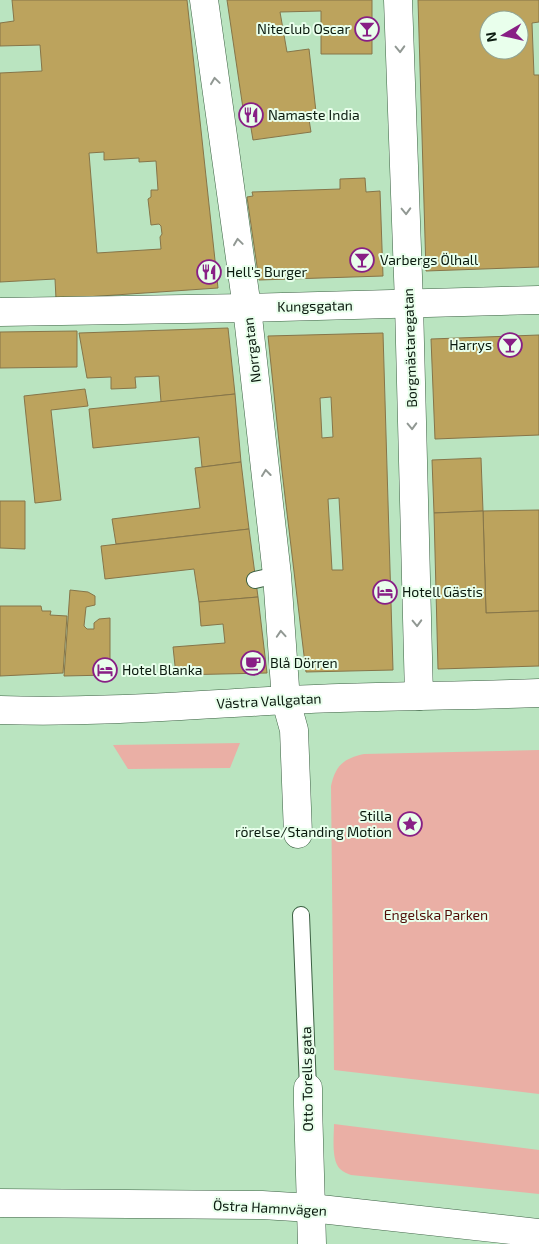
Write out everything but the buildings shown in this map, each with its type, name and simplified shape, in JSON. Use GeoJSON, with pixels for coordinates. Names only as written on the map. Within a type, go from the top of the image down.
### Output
{"type":"FeatureCollection","features":[{"type":"Feature","properties":{"kind":"street","name":"Norrgatan"},"geometry":{"type":"LineString","coordinates":[[204,0],[247,308],[266,578],[286,701]]}},
{"type":"Feature","properties":{"kind":"street","name":"Borgmästaregatan"},"geometry":{"type":"LineString","coordinates":[[398,0],[409,304],[419,696]]}},
{"type":"Feature","properties":{"kind":"street","name":"Kungsgatan"},"geometry":{"type":"LineString","coordinates":[[0,312],[539,300]]}},
{"type":"Feature","properties":{"kind":"street","name":"Västra Vallgatan"},"geometry":{"type":"LineString","coordinates":[[0,710],[115,709],[359,697],[539,693]]}},
{"type":"Feature","properties":{"kind":"street"},"geometry":{"type":"LineString","coordinates":[[286,701],[294,730],[298,834]]}},
{"type":"Feature","properties":{"kind":"street","name":"Otto Torells gata"},"geometry":{"type":"LineString","coordinates":[[308,1088],[312,1244]]}},
{"type":"Feature","properties":{"kind":"street","name":"Östra Hamnvägen"},"geometry":{"type":"LineString","coordinates":[[0,1203],[262,1205],[311,1208],[539,1233]]}},
{"type":"Feature","properties":{"kind":"lane","name":"Otto Torells gata"},"geometry":{"type":"LineString","coordinates":[[301,915],[308,1088]]}},
{"type":"Feature","properties":{"kind":"green space"},"geometry":{"type":"Polygon","coordinates":[[[240,743],[230,768],[128,769],[113,745],[240,743]]]}},
{"type":"Feature","properties":{"kind":"green space","name":"Engelska Parken"},"geometry":{"type":"Polygon","coordinates":[[[539,750],[539,1094],[334,1070],[331,786],[338,768],[351,758],[364,754],[539,750]]]}},
{"type":"Feature","properties":{"kind":"green space"},"geometry":{"type":"Polygon","coordinates":[[[334,1124],[539,1150],[539,1194],[351,1175],[340,1169],[335,1160],[334,1124]]]}},
{"type":"Feature","properties":{"kind":"place","name":"Niteclub Oscar"},"geometry":{"type":"Point","coordinates":[367,29]}},
{"type":"Feature","properties":{"kind":"place","name":"Namaste India"},"geometry":{"type":"Point","coordinates":[251,115]}},
{"type":"Feature","properties":{"kind":"place","name":"Varbergs Ölhall"},"geometry":{"type":"Point","coordinates":[362,260]}},
{"type":"Feature","properties":{"kind":"place","name":"Hell's Burger"},"geometry":{"type":"Point","coordinates":[209,272]}},
{"type":"Feature","properties":{"kind":"place","name":"Harrys"},"geometry":{"type":"Point","coordinates":[510,345]}},
{"type":"Feature","properties":{"kind":"place","name":"Hotell Gästis"},"geometry":{"type":"Point","coordinates":[385,592]}},
{"type":"Feature","properties":{"kind":"place","name":"Blå Dörren"},"geometry":{"type":"Point","coordinates":[253,663]}},
{"type":"Feature","properties":{"kind":"place","name":"Hotel Blanka"},"geometry":{"type":"Point","coordinates":[105,670]}},
{"type":"Feature","properties":{"kind":"place","name":"Stilla rörelse/Standing Motion"},"geometry":{"type":"Point","coordinates":[410,824]}}]}
